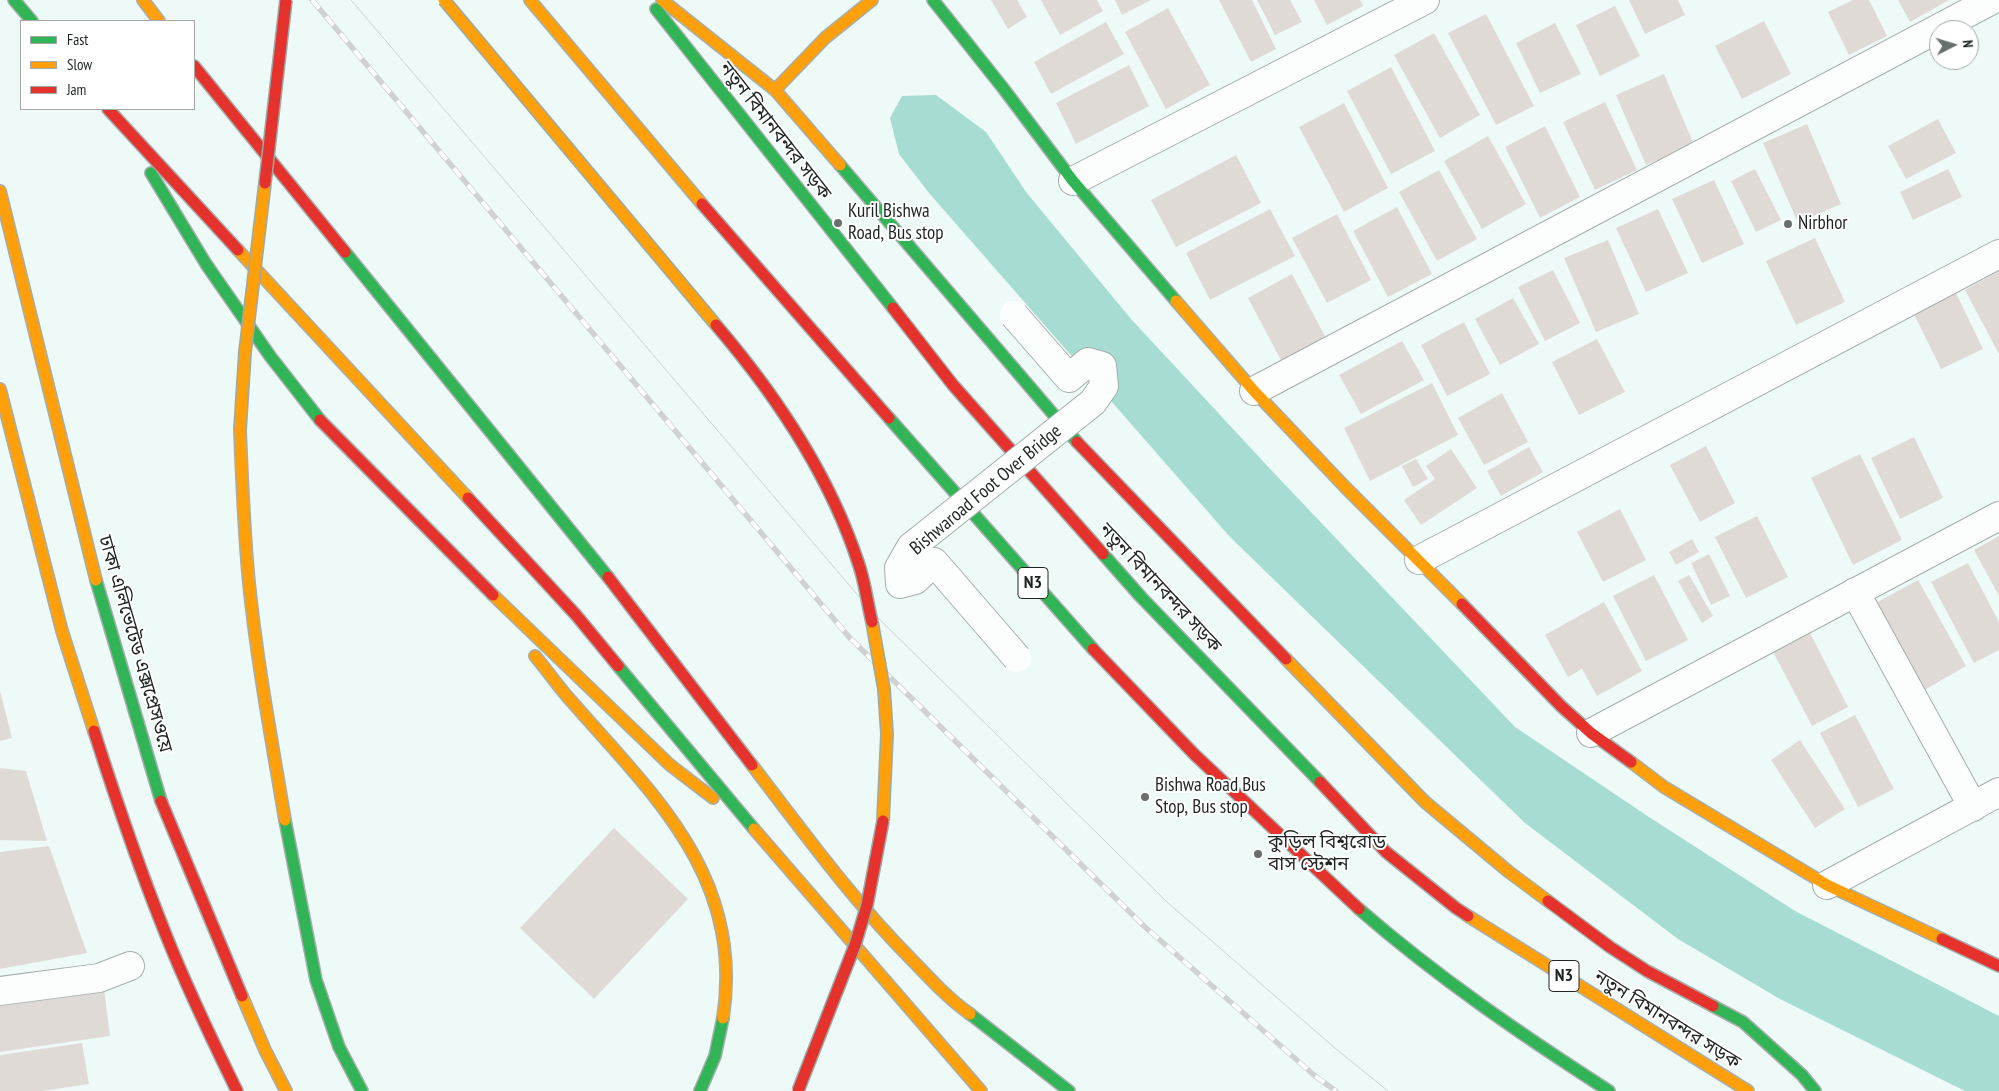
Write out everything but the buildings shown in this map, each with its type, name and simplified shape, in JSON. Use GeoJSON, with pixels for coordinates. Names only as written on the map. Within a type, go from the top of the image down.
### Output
{"type":"FeatureCollection","features":[{"type":"Feature","properties":{"kind":"main road"},"geometry":{"type":"LineString","coordinates":[[14,0],[31,20]]}},
{"type":"Feature","properties":{"kind":"main road"},"geometry":{"type":"LineString","coordinates":[[143,0],[158,20]]}},
{"type":"Feature","properties":{"kind":"main road"},"geometry":{"type":"LineString","coordinates":[[286,0],[245,352],[240,430],[243,508],[249,584],[263,685],[290,849],[316,980],[339,1047],[362,1091]]}},
{"type":"Feature","properties":{"kind":"main road"},"geometry":{"type":"LineString","coordinates":[[444,0],[747,362],[808,452],[845,526],[859,564],[876,636],[884,689],[887,734],[884,817],[867,906],[855,944],[798,1091]]}},
{"type":"Feature","properties":{"kind":"main road","name":"N3"},"geometry":{"type":"LineString","coordinates":[[530,0],[966,508],[1178,739],[1254,814],[1362,912],[1417,957],[1481,1006],[1609,1091]]}},
{"type":"Feature","properties":{"kind":"main road","name":"নতুন বিমানবন্দর সড়ক"},"geometry":{"type":"LineString","coordinates":[[649,0],[953,385],[1141,597],[1286,745],[1386,852],[1456,908],[1748,1091]]}},
{"type":"Feature","properties":{"kind":"main road"},"geometry":{"type":"LineString","coordinates":[[662,0],[775,90],[1054,416],[1161,531],[1425,802],[1509,872],[1610,947],[1647,971],[1743,1022],[1802,1074],[1815,1091]]}},
{"type":"Feature","properties":{"kind":"main road"},"geometry":{"type":"LineString","coordinates":[[775,90],[825,38],[872,0]]}},
{"type":"Feature","properties":{"kind":"main road"},"geometry":{"type":"LineString","coordinates":[[933,0],[1073,181],[1254,390],[1345,487],[1561,706],[1591,733],[1664,787],[1827,886],[1999,966]]}},
{"type":"Feature","properties":{"kind":"main road"},"geometry":{"type":"LineString","coordinates":[[195,67],[637,613],[839,879],[895,943],[952,1000],[1069,1091]]}},
{"type":"Feature","properties":{"kind":"main road"},"geometry":{"type":"LineString","coordinates":[[109,110],[576,615],[752,827],[981,1091]]}},
{"type":"Feature","properties":{"kind":"main road"},"geometry":{"type":"LineString","coordinates":[[121,124],[206,264],[270,356],[312,411],[467,570],[670,765],[752,827]]}},
{"type":"Feature","properties":{"kind":"main road","name":"ঢাকা এলিভেটেড এক্সপ্রেসওয়ে"},"geometry":{"type":"LineString","coordinates":[[0,191],[101,600],[164,810],[265,1050],[286,1091]]}},
{"type":"Feature","properties":{"kind":"main road"},"geometry":{"type":"LineString","coordinates":[[0,389],[62,631],[124,823],[166,936],[237,1091]]}},
{"type":"Feature","properties":{"kind":"main road"},"geometry":{"type":"LineString","coordinates":[[467,570],[565,694],[642,777],[688,844],[710,889],[721,929],[726,966],[726,1009],[717,1050],[700,1091]]}},
{"type":"Feature","properties":{"kind":"street"},"geometry":{"type":"LineString","coordinates":[[1073,181],[1425,0]]}},
{"type":"Feature","properties":{"kind":"street"},"geometry":{"type":"LineString","coordinates":[[1254,390],[1992,0]]}},
{"type":"Feature","properties":{"kind":"street"},"geometry":{"type":"LineString","coordinates":[[1419,560],[1999,254]]}},
{"type":"Feature","properties":{"kind":"street","name":"Bishwaroad Foot Over Bridge"},"geometry":{"type":"LineString","coordinates":[[1014,315],[1069,378],[1088,362],[1102,366],[1104,386],[1093,402],[911,547],[899,568],[899,576],[900,584],[915,580],[934,562],[1017,658]]}},
{"type":"Feature","properties":{"kind":"street"},"geometry":{"type":"LineString","coordinates":[[1591,733],[1999,516]]}},
{"type":"Feature","properties":{"kind":"street"},"geometry":{"type":"LineString","coordinates":[[1855,592],[1973,807]]}},
{"type":"Feature","properties":{"kind":"street"},"geometry":{"type":"LineString","coordinates":[[1827,886],[1999,792]]}},
{"type":"Feature","properties":{"kind":"street"},"geometry":{"type":"LineString","coordinates":[[0,991],[99,978],[130,966]]}},
{"type":"Feature","properties":{"kind":"shaded area"},"geometry":{"type":"Polygon","coordinates":[[[936,95],[986,132],[1026,192],[1131,319],[1515,727],[1649,817],[1795,911],[1999,1016],[1999,1091],[1965,1091],[1780,999],[1678,939],[1525,823],[1230,537],[929,193],[899,154],[890,118],[902,96],[936,95]]]}},
{"type":"Feature","properties":{"kind":"tram line"},"geometry":{"type":"LineString","coordinates":[[351,0],[873,613],[1167,902],[1336,1049],[1388,1091]]}},
{"type":"Feature","properties":{"kind":"railway"},"geometry":{"type":"LineString","coordinates":[[312,0],[849,637],[1145,927],[1315,1076],[1336,1091]]}},
{"type":"Feature","properties":{"kind":"traffic: fast"},"geometry":{"type":"LineString","coordinates":[[14,0],[31,20]]}},
{"type":"Feature","properties":{"kind":"traffic: fast"},"geometry":{"type":"LineString","coordinates":[[933,0],[1003,88],[1073,181],[1176,301]]}},
{"type":"Feature","properties":{"kind":"traffic: fast"},"geometry":{"type":"LineString","coordinates":[[656,9],[893,308]]}},
{"type":"Feature","properties":{"kind":"traffic: fast"},"geometry":{"type":"LineString","coordinates":[[840,165],[1077,442]]}},
{"type":"Feature","properties":{"kind":"traffic: fast"},"geometry":{"type":"LineString","coordinates":[[151,173],[206,264],[270,356],[320,420]]}},
{"type":"Feature","properties":{"kind":"traffic: fast"},"geometry":{"type":"LineString","coordinates":[[345,252],[608,577]]}},
{"type":"Feature","properties":{"kind":"traffic: fast"},"geometry":{"type":"LineString","coordinates":[[889,418],[1093,649]]}},
{"type":"Feature","properties":{"kind":"traffic: fast"},"geometry":{"type":"LineString","coordinates":[[1103,554],[1141,597],[1320,782]]}},
{"type":"Feature","properties":{"kind":"traffic: fast"},"geometry":{"type":"LineString","coordinates":[[96,580],[161,801]]}},
{"type":"Feature","properties":{"kind":"traffic: fast"},"geometry":{"type":"LineString","coordinates":[[618,666],[754,829]]}},
{"type":"Feature","properties":{"kind":"traffic: fast"},"geometry":{"type":"LineString","coordinates":[[285,820],[316,980],[339,1047],[362,1091]]}},
{"type":"Feature","properties":{"kind":"traffic: fast"},"geometry":{"type":"LineString","coordinates":[[1359,909],[1449,982],[1609,1091]]}},
{"type":"Feature","properties":{"kind":"traffic: fast"},"geometry":{"type":"LineString","coordinates":[[1713,1006],[1743,1022],[1802,1075],[1815,1091]]}},
{"type":"Feature","properties":{"kind":"traffic: fast"},"geometry":{"type":"LineString","coordinates":[[970,1014],[1069,1091]]}},
{"type":"Feature","properties":{"kind":"traffic: fast"},"geometry":{"type":"LineString","coordinates":[[700,1091],[715,1056],[723,1018]]}},
{"type":"Feature","properties":{"kind":"traffic: slow"},"geometry":{"type":"LineString","coordinates":[[143,0],[158,20]]}},
{"type":"Feature","properties":{"kind":"traffic: slow"},"geometry":{"type":"LineString","coordinates":[[444,0],[716,325]]}},
{"type":"Feature","properties":{"kind":"traffic: slow"},"geometry":{"type":"LineString","coordinates":[[530,0],[702,204]]}},
{"type":"Feature","properties":{"kind":"traffic: slow"},"geometry":{"type":"LineString","coordinates":[[662,0],[775,90],[840,165]]}},
{"type":"Feature","properties":{"kind":"traffic: slow"},"geometry":{"type":"LineString","coordinates":[[775,90],[825,38],[872,0]]}},
{"type":"Feature","properties":{"kind":"traffic: slow"},"geometry":{"type":"LineString","coordinates":[[240,430],[245,352],[265,183]]}},
{"type":"Feature","properties":{"kind":"traffic: slow"},"geometry":{"type":"LineString","coordinates":[[0,191],[96,580]]}},
{"type":"Feature","properties":{"kind":"traffic: slow"},"geometry":{"type":"LineString","coordinates":[[238,250],[468,498]]}},
{"type":"Feature","properties":{"kind":"traffic: slow"},"geometry":{"type":"LineString","coordinates":[[1176,301],[1254,391],[1345,487],[1462,604]]}},
{"type":"Feature","properties":{"kind":"traffic: slow"},"geometry":{"type":"LineString","coordinates":[[0,389],[62,631],[94,731]]}},
{"type":"Feature","properties":{"kind":"traffic: slow"},"geometry":{"type":"LineString","coordinates":[[240,430],[242,487],[252,613],[285,820]]}},
{"type":"Feature","properties":{"kind":"traffic: slow"},"geometry":{"type":"LineString","coordinates":[[493,595],[670,765],[713,798]]}},
{"type":"Feature","properties":{"kind":"traffic: slow"},"geometry":{"type":"LineString","coordinates":[[872,622],[884,689],[887,734],[883,821]]}},
{"type":"Feature","properties":{"kind":"traffic: slow"},"geometry":{"type":"LineString","coordinates":[[535,656],[658,802],[684,839],[705,878],[720,920],[726,967],[723,1018]]}},
{"type":"Feature","properties":{"kind":"traffic: slow"},"geometry":{"type":"LineString","coordinates":[[1286,659],[1425,802],[1509,872],[1548,901]]}},
{"type":"Feature","properties":{"kind":"traffic: slow"},"geometry":{"type":"LineString","coordinates":[[1631,762],[1664,787],[1827,885],[1942,939]]}},
{"type":"Feature","properties":{"kind":"traffic: slow"},"geometry":{"type":"LineString","coordinates":[[752,765],[830,866],[892,939],[934,983],[970,1014]]}},
{"type":"Feature","properties":{"kind":"traffic: slow"},"geometry":{"type":"LineString","coordinates":[[754,829],[981,1091]]}},
{"type":"Feature","properties":{"kind":"traffic: slow"},"geometry":{"type":"LineString","coordinates":[[1468,916],[1748,1091]]}},
{"type":"Feature","properties":{"kind":"traffic: slow"},"geometry":{"type":"LineString","coordinates":[[242,996],[265,1050],[286,1091]]}},
{"type":"Feature","properties":{"kind":"traffic: jam"},"geometry":{"type":"LineString","coordinates":[[265,183],[286,0]]}},
{"type":"Feature","properties":{"kind":"traffic: jam"},"geometry":{"type":"LineString","coordinates":[[195,67],[345,252]]}},
{"type":"Feature","properties":{"kind":"traffic: jam"},"geometry":{"type":"LineString","coordinates":[[109,110],[238,250]]}},
{"type":"Feature","properties":{"kind":"traffic: jam"},"geometry":{"type":"LineString","coordinates":[[702,204],[889,418]]}},
{"type":"Feature","properties":{"kind":"traffic: jam"},"geometry":{"type":"LineString","coordinates":[[893,308],[953,385],[1103,554]]}},
{"type":"Feature","properties":{"kind":"traffic: jam"},"geometry":{"type":"LineString","coordinates":[[716,325],[780,408],[816,467],[846,529],[858,562],[872,622]]}},
{"type":"Feature","properties":{"kind":"traffic: jam"},"geometry":{"type":"LineString","coordinates":[[320,420],[493,595]]}},
{"type":"Feature","properties":{"kind":"traffic: jam"},"geometry":{"type":"LineString","coordinates":[[1077,442],[1286,659]]}},
{"type":"Feature","properties":{"kind":"traffic: jam"},"geometry":{"type":"LineString","coordinates":[[468,498],[576,615],[618,666]]}},
{"type":"Feature","properties":{"kind":"traffic: jam"},"geometry":{"type":"LineString","coordinates":[[608,577],[752,765]]}},
{"type":"Feature","properties":{"kind":"traffic: jam"},"geometry":{"type":"LineString","coordinates":[[1462,604],[1561,706],[1591,733],[1631,762]]}},
{"type":"Feature","properties":{"kind":"traffic: jam"},"geometry":{"type":"LineString","coordinates":[[1093,649],[1195,755],[1359,909]]}},
{"type":"Feature","properties":{"kind":"traffic: jam"},"geometry":{"type":"LineString","coordinates":[[94,731],[146,885],[191,994],[237,1091]]}},
{"type":"Feature","properties":{"kind":"traffic: jam"},"geometry":{"type":"LineString","coordinates":[[1320,782],[1386,852],[1468,916]]}},
{"type":"Feature","properties":{"kind":"traffic: jam"},"geometry":{"type":"LineString","coordinates":[[161,801],[242,996]]}},
{"type":"Feature","properties":{"kind":"traffic: jam"},"geometry":{"type":"LineString","coordinates":[[798,1091],[855,945],[867,905],[883,821]]}},
{"type":"Feature","properties":{"kind":"traffic: jam"},"geometry":{"type":"LineString","coordinates":[[1548,901],[1610,947],[1647,971],[1713,1006]]}},
{"type":"Feature","properties":{"kind":"traffic: jam"},"geometry":{"type":"LineString","coordinates":[[1942,939],[1999,966]]}},
{"type":"Feature","properties":{"kind":"place","name":"Kuril Bishwa Road, Bus stop"},"geometry":{"type":"Point","coordinates":[838,223]}},
{"type":"Feature","properties":{"kind":"place","name":"Nirbhor"},"geometry":{"type":"Point","coordinates":[1788,224]}},
{"type":"Feature","properties":{"kind":"place","name":"Bishwa Road Bus Stop, Bus stop"},"geometry":{"type":"Point","coordinates":[1145,797]}},
{"type":"Feature","properties":{"kind":"place","name":"কুড়িল বিশ্বরোড বাস স্টেশন"},"geometry":{"type":"Point","coordinates":[1258,854]}}]}
